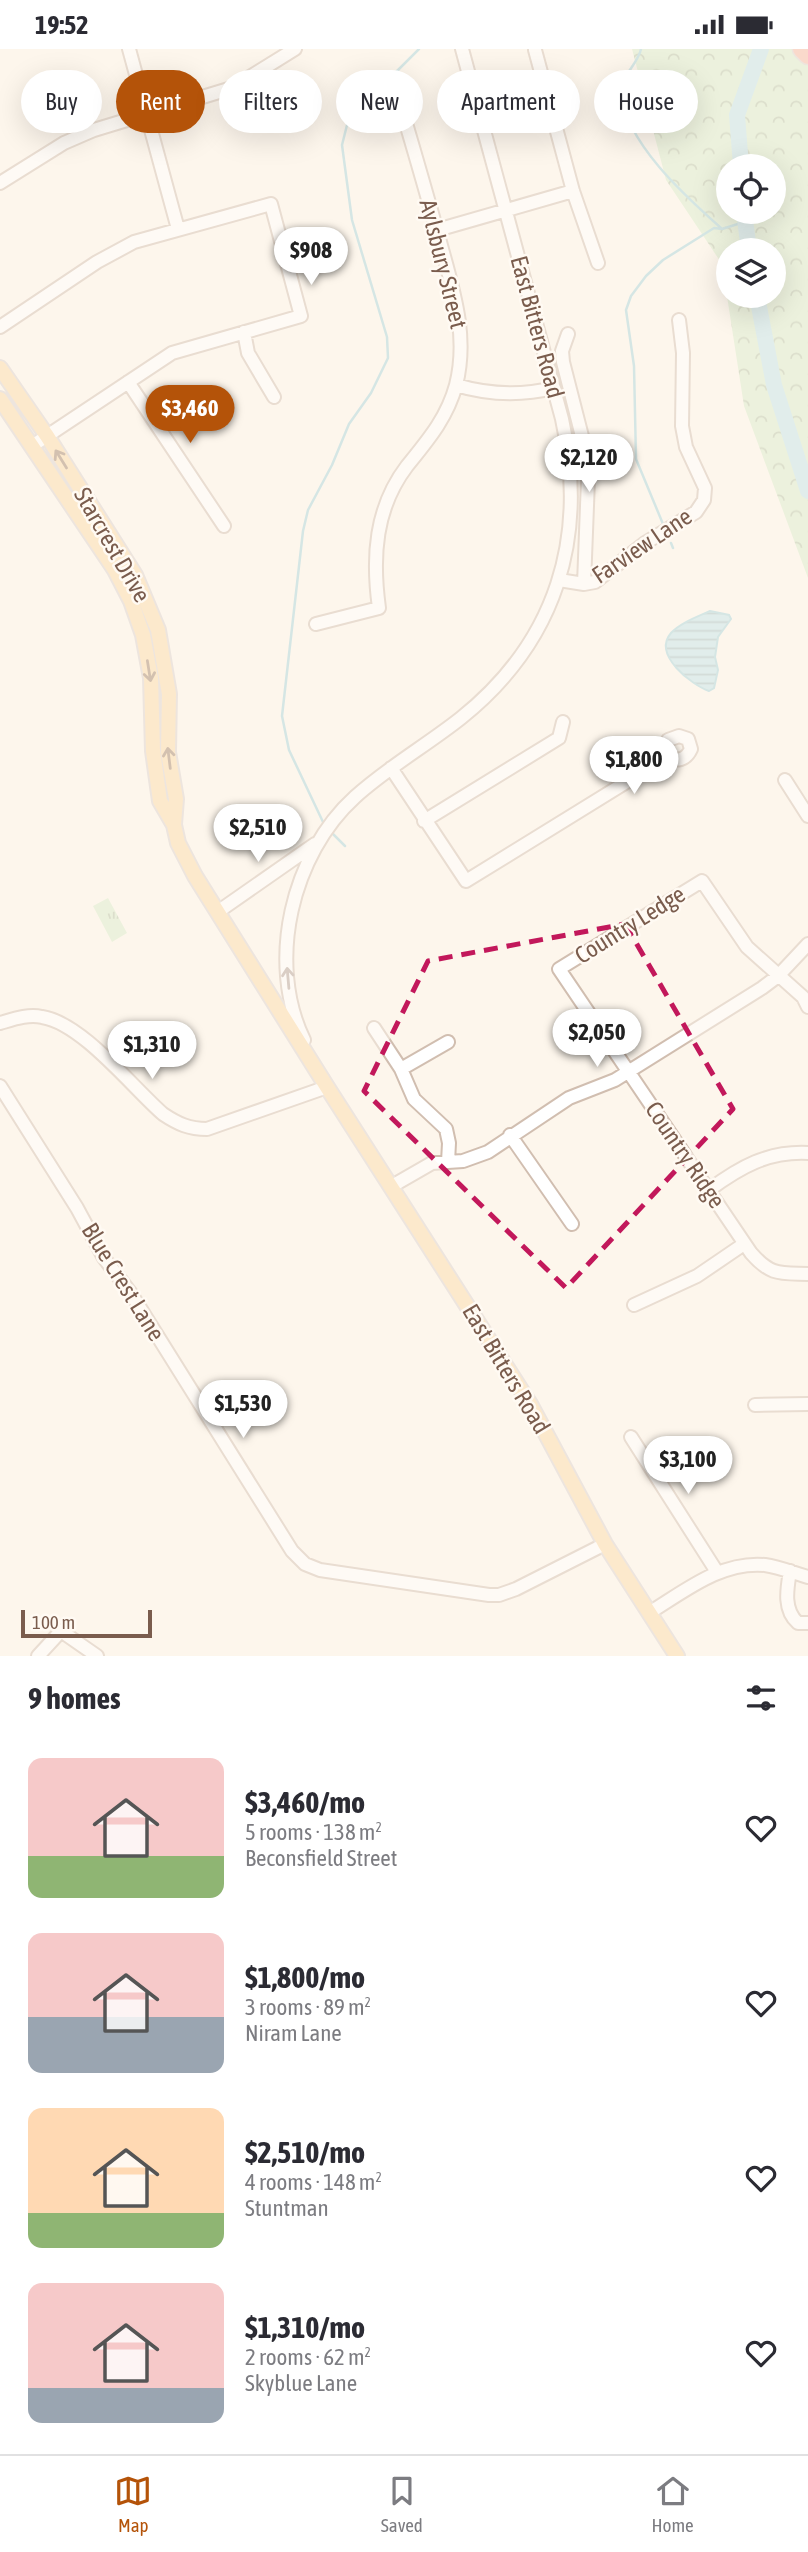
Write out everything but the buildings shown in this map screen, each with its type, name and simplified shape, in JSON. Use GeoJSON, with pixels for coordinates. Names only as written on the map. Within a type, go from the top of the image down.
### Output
{"type":"FeatureCollection","features":[{"type":"Feature","properties":{"kind":"highway"},"geometry":{"type":"LineString","coordinates":[[803,49],[808,55]]}},
{"type":"Feature","properties":{"kind":"main road","name":"Starcrest Drive"},"geometry":{"type":"LineString","coordinates":[[0,368],[47,436],[135,575],[156,624],[164,659],[169,694],[168,752],[176,799],[174,825],[178,843],[195,876],[327,1087]]}},
{"type":"Feature","properties":{"kind":"main road","name":"Starcrest Drive"},"geometry":{"type":"LineString","coordinates":[[0,399],[115,570],[131,601],[141,629],[151,678],[153,751],[160,801],[174,825]]}},
{"type":"Feature","properties":{"kind":"main road"},"geometry":{"type":"LineString","coordinates":[[141,629],[156,624]]}},
{"type":"Feature","properties":{"kind":"main road"},"geometry":{"type":"LineString","coordinates":[[152,716],[168,716]]}},
{"type":"Feature","properties":{"kind":"main road","name":"East Bitters Road"},"geometry":{"type":"LineString","coordinates":[[327,1087],[530,1403],[605,1543],[677,1656]]}},
{"type":"Feature","properties":{"kind":"street"},"geometry":{"type":"LineString","coordinates":[[129,49],[134,70]]}},
{"type":"Feature","properties":{"kind":"street"},"geometry":{"type":"LineString","coordinates":[[205,96],[232,88],[295,49]]}},
{"type":"Feature","properties":{"kind":"street","name":"East Bitters Road"},"geometry":{"type":"LineString","coordinates":[[315,844],[354,798],[463,717],[491,691],[532,637],[559,580],[569,539],[572,479],[569,449],[462,49]]}},
{"type":"Feature","properties":{"kind":"street"},"geometry":{"type":"LineString","coordinates":[[535,50],[573,191],[598,263]]}},
{"type":"Feature","properties":{"kind":"street"},"geometry":{"type":"LineString","coordinates":[[0,183],[64,143],[94,129],[116,123]]}},
{"type":"Feature","properties":{"kind":"street"},"geometry":{"type":"LineString","coordinates":[[151,133],[178,229]]}},
{"type":"Feature","properties":{"kind":"street","name":"Aylsbury Street"},"geometry":{"type":"LineString","coordinates":[[316,624],[379,608],[374,560],[383,511],[398,480],[444,416],[456,385],[461,351],[459,317],[409,133]]}},
{"type":"Feature","properties":{"kind":"street"},"geometry":{"type":"LineString","coordinates":[[437,230],[573,191]]}},
{"type":"Feature","properties":{"kind":"street"},"geometry":{"type":"LineString","coordinates":[[0,327],[115,251],[134,242],[271,204],[301,316],[172,353],[32,446]]}},
{"type":"Feature","properties":{"kind":"street","name":"Farview Lane"},"geometry":{"type":"LineString","coordinates":[[559,580],[584,584],[595,582],[645,543],[696,512],[704,500],[705,488],[684,437],[683,353],[679,320]]}},
{"type":"Feature","properties":{"kind":"street"},"geometry":{"type":"LineString","coordinates":[[243,332],[248,353],[274,397]]}},
{"type":"Feature","properties":{"kind":"street"},"geometry":{"type":"LineString","coordinates":[[568,334],[562,351],[584,448],[588,480],[584,584]]}},
{"type":"Feature","properties":{"kind":"street"},"geometry":{"type":"LineString","coordinates":[[128,382],[224,526]]}},
{"type":"Feature","properties":{"kind":"street"},"geometry":{"type":"LineString","coordinates":[[456,385],[506,394],[554,388]]}},
{"type":"Feature","properties":{"kind":"street"},"geometry":{"type":"LineString","coordinates":[[424,821],[559,738],[563,722]]}},
{"type":"Feature","properties":{"kind":"street"},"geometry":{"type":"LineString","coordinates":[[391,768],[466,881],[667,757]]}},
{"type":"Feature","properties":{"kind":"street"},"geometry":{"type":"LineString","coordinates":[[785,780],[808,816]]}},
{"type":"Feature","properties":{"kind":"street"},"geometry":{"type":"LineString","coordinates":[[219,911],[315,844]]}},
{"type":"Feature","properties":{"kind":"street"},"geometry":{"type":"LineString","coordinates":[[0,1023],[32,1016],[59,1021],[81,1036],[163,1114],[179,1125],[196,1129],[211,1128],[327,1087],[295,1022],[287,962],[288,932],[294,903],[315,844]]}},
{"type":"Feature","properties":{"kind":"street","name":"Country Ledge"},"geometry":{"type":"LineString","coordinates":[[559,969],[702,881],[747,947],[778,976]]}},
{"type":"Feature","properties":{"kind":"street"},"geometry":{"type":"LineString","coordinates":[[392,1187],[432,1163],[472,1159],[488,1152],[569,1098],[615,1080],[702,1027],[778,976],[808,944]]}},
{"type":"Feature","properties":{"kind":"street","name":"Country Ridge"},"geometry":{"type":"LineString","coordinates":[[559,969],[744,1244],[763,1267],[777,1272],[808,1274]]}},
{"type":"Feature","properties":{"kind":"street"},"geometry":{"type":"LineString","coordinates":[[778,976],[803,997],[808,1007]]}},
{"type":"Feature","properties":{"kind":"street"},"geometry":{"type":"LineString","coordinates":[[374,1028],[401,1069],[414,1099],[446,1129],[449,1143],[448,1162]]}},
{"type":"Feature","properties":{"kind":"street"},"geometry":{"type":"LineString","coordinates":[[401,1069],[448,1042]]}},
{"type":"Feature","properties":{"kind":"street","name":"Blue Crest Lane"},"geometry":{"type":"LineString","coordinates":[[0,1086],[77,1208],[104,1258],[130,1292],[292,1551],[305,1564],[338,1573],[470,1594],[499,1595],[605,1543]]}},
{"type":"Feature","properties":{"kind":"street"},"geometry":{"type":"LineString","coordinates":[[510,1135],[572,1224]]}},
{"type":"Feature","properties":{"kind":"street"},"geometry":{"type":"LineString","coordinates":[[709,1190],[735,1171],[758,1160],[783,1153],[808,1153]]}},
{"type":"Feature","properties":{"kind":"street"},"geometry":{"type":"LineString","coordinates":[[634,1305],[697,1276],[744,1244]]}},
{"type":"Feature","properties":{"kind":"street"},"geometry":{"type":"LineString","coordinates":[[755,1405],[808,1403]]}},
{"type":"Feature","properties":{"kind":"street"},"geometry":{"type":"LineString","coordinates":[[631,1437],[717,1572]]}},
{"type":"Feature","properties":{"kind":"street"},"geometry":{"type":"LineString","coordinates":[[649,1613],[717,1572],[737,1567],[760,1565],[808,1577]]}},
{"type":"Feature","properties":{"kind":"street"},"geometry":{"type":"LineString","coordinates":[[790,1571],[786,1595],[788,1607],[793,1619],[798,1623],[808,1623]]}},
{"type":"Feature","properties":{"kind":"street"},"geometry":{"type":"LineString","coordinates":[[38,1656],[61,1631],[97,1656]]}},
{"type":"Feature","properties":{"kind":"highlighted area"},"geometry":{"type":"Polygon","coordinates":[[[625,924],[733,1109],[566,1288],[364,1091],[428,961],[625,924]]]}},
{"type":"Feature","properties":{"kind":"green space"},"geometry":{"type":"Polygon","coordinates":[[[632,49],[808,49],[808,578],[744,406],[729,308],[786,308],[786,238],[716,238],[716,255],[666,180],[654,133],[698,133],[698,70],[637,70],[632,49]]]}},
{"type":"Feature","properties":{"kind":"green space"},"geometry":{"type":"Polygon","coordinates":[[[108,898],[127,933],[112,942],[93,906],[108,898]]]}},
{"type":"Feature","properties":{"kind":"water"},"geometry":{"type":"Polygon","coordinates":[[[710,611],[729,615],[731,619],[718,637],[715,657],[718,670],[714,688],[709,691],[693,683],[676,668],[670,659],[666,642],[679,626],[710,611]]]}},
{"type":"Feature","properties":{"kind":"waterway"},"geometry":{"type":"LineString","coordinates":[[323,822],[289,750],[282,716],[303,531],[308,510],[332,465],[349,424],[371,393],[388,358],[387,337],[352,220],[342,145],[347,125],[366,94],[394,74],[419,49]]}},
{"type":"Feature","properties":{"kind":"waterway"},"geometry":{"type":"LineString","coordinates":[[641,49],[621,86],[625,111],[633,130],[659,167],[721,228]]}},
{"type":"Feature","properties":{"kind":"waterway"},"geometry":{"type":"LineString","coordinates":[[740,154],[737,115],[761,49]]}},
{"type":"Feature","properties":{"kind":"waterway"},"geometry":{"type":"LineString","coordinates":[[663,524],[636,459],[634,366],[626,310],[631,296],[663,260],[714,228],[722,229],[738,224]]}},
{"type":"Feature","properties":{"kind":"waterway"},"geometry":{"type":"LineString","coordinates":[[746,224],[747,238]]}},
{"type":"Feature","properties":{"kind":"waterway"},"geometry":{"type":"LineString","coordinates":[[759,308],[774,385],[808,491]]}},
{"type":"Feature","properties":{"kind":"waterway"},"geometry":{"type":"LineString","coordinates":[[671,543],[673,548]]}},
{"type":"Feature","properties":{"kind":"waterway"},"geometry":{"type":"LineString","coordinates":[[333,834],[345,846]]}}]}
